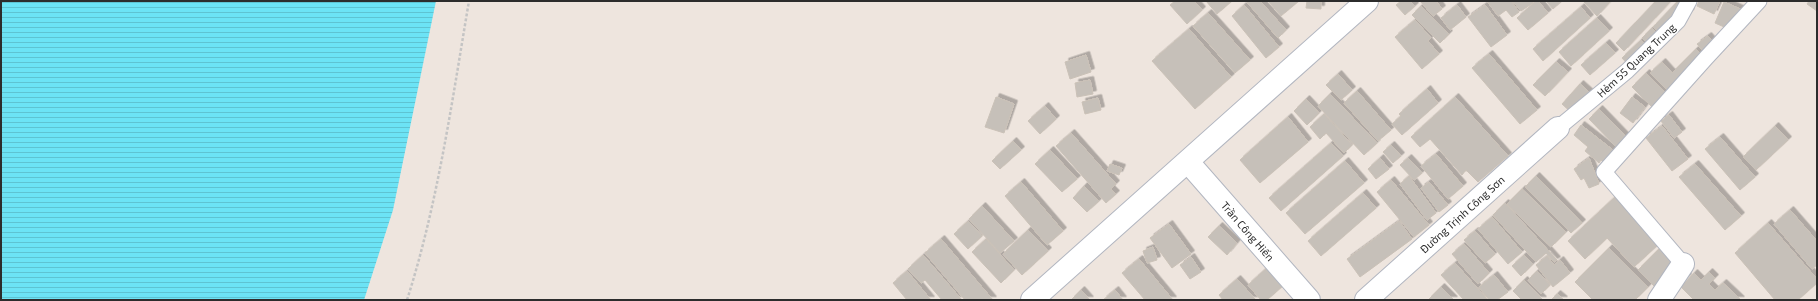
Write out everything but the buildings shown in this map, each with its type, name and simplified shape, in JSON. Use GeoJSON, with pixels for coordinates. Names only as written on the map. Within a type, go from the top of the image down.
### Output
{"type":"FeatureCollection","features":[{"type":"Feature","properties":{"kind":"street"},"geometry":{"type":"LineString","coordinates":[[1032,300],[1367,1]]}},
{"type":"Feature","properties":{"kind":"street","name":"Đường Trịnh Công Sơn"},"geometry":{"type":"LineString","coordinates":[[1366,300],[1558,128]]}},
{"type":"Feature","properties":{"kind":"street","name":"Trần Công Hiến"},"geometry":{"type":"LineString","coordinates":[[1188,162],[1309,300]]}},
{"type":"Feature","properties":{"kind":"street"},"geometry":{"type":"LineString","coordinates":[[1659,300],[1683,264]]}},
{"type":"Feature","properties":{"kind":"lane","name":"Hẻm 55 Quang Trung"},"geometry":{"type":"LineString","coordinates":[[1558,128],[1628,71],[1678,21],[1689,1]]}},
{"type":"Feature","properties":{"kind":"lane"},"geometry":{"type":"LineString","coordinates":[[1683,264],[1604,172],[1759,1]]}},
{"type":"Feature","properties":{"kind":"path"},"geometry":{"type":"LineString","coordinates":[[407,300],[418,265],[447,132],[469,1]]}},
{"type":"Feature","properties":{"kind":"water"},"geometry":{"type":"Polygon","coordinates":[[[1,1],[436,1],[393,210],[364,300],[1,300],[1,1]]]}}]}
